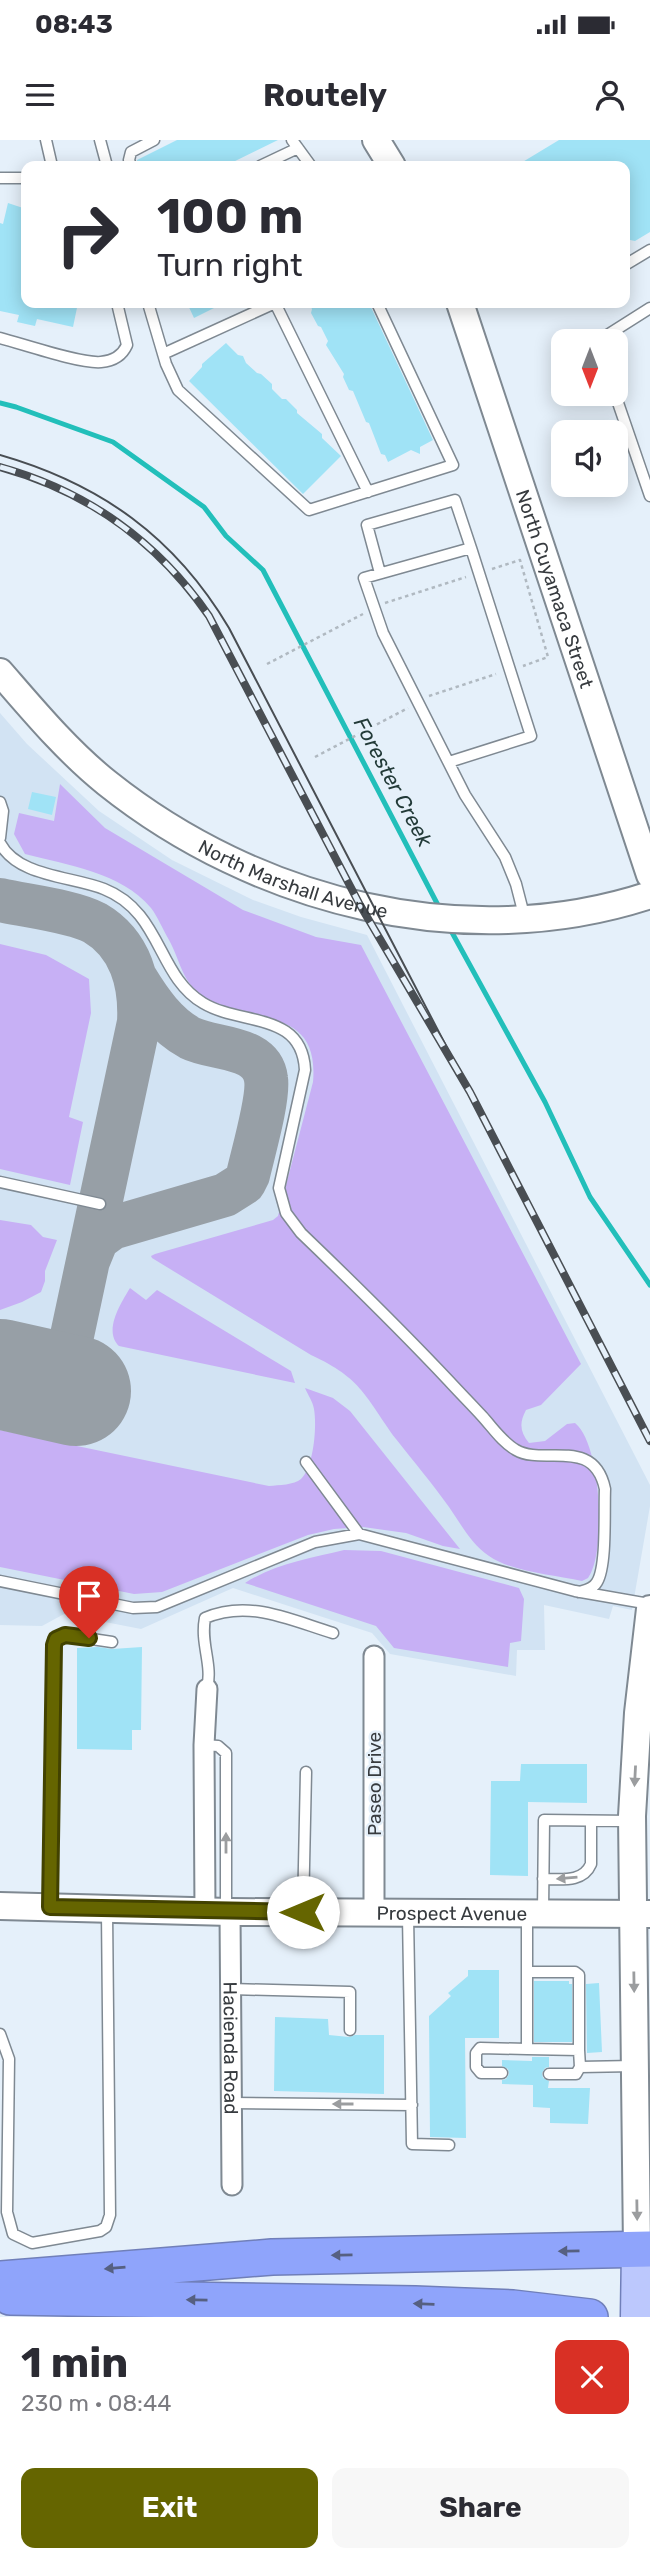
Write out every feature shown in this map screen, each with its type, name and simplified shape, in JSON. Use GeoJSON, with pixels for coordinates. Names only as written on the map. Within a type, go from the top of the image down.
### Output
{"type":"FeatureCollection","features":[{"type":"Feature","properties":{"kind":"highway"},"geometry":{"type":"LineString","coordinates":[[0,2278],[272,2257],[644,2249]]}},
{"type":"Feature","properties":{"kind":"highway"},"geometry":{"type":"LineString","coordinates":[[0,2297],[415,2304],[513,2308],[590,2317]]}},
{"type":"Feature","properties":{"kind":"main road"},"geometry":{"type":"LineString","coordinates":[[376,140],[389,161]]}},
{"type":"Feature","properties":{"kind":"main road","name":"North Cuyamaca Street"},"geometry":{"type":"LineString","coordinates":[[462,308],[650,875]]}},
{"type":"Feature","properties":{"kind":"main road","name":"North Marshall Avenue"},"geometry":{"type":"LineString","coordinates":[[0,672],[105,781],[163,823],[219,855],[288,884],[338,900],[390,911],[441,918],[489,920],[585,912],[650,895]]}},
{"type":"Feature","properties":{"kind":"main road"},"geometry":{"type":"LineString","coordinates":[[636,2317],[644,2249],[635,2066],[642,1914],[633,1821],[638,1713],[650,1607]]}},
{"type":"Feature","properties":{"kind":"main road","name":"Prospect Avenue"},"geometry":{"type":"LineString","coordinates":[[0,1906],[220,1911],[642,1914]]}},
{"type":"Feature","properties":{"kind":"street","name":"Paseo Drive"},"geometry":{"type":"LineString","coordinates":[[374,1656],[374,1912]]}},
{"type":"Feature","properties":{"kind":"street","name":"Hacienda Road"},"geometry":{"type":"LineString","coordinates":[[206,1689],[204,1745],[230,1989],[232,2185]]}},
{"type":"Feature","properties":{"kind":"lane"},"geometry":{"type":"LineString","coordinates":[[46,140],[51,161]]}},
{"type":"Feature","properties":{"kind":"lane"},"geometry":{"type":"LineString","coordinates":[[100,140],[106,161]]}},
{"type":"Feature","properties":{"kind":"lane"},"geometry":{"type":"LineString","coordinates":[[129,161],[131,152],[154,140]]}},
{"type":"Feature","properties":{"kind":"lane"},"geometry":{"type":"LineString","coordinates":[[268,161],[295,144],[307,161]]}},
{"type":"Feature","properties":{"kind":"lane"},"geometry":{"type":"LineString","coordinates":[[0,178],[21,178]]}},
{"type":"Feature","properties":{"kind":"lane"},"geometry":{"type":"LineString","coordinates":[[630,262],[650,250]]}},
{"type":"Feature","properties":{"kind":"lane"},"geometry":{"type":"LineString","coordinates":[[0,338],[90,362],[109,360],[122,354],[127,345],[118,308]]}},
{"type":"Feature","properties":{"kind":"lane"},"geometry":{"type":"LineString","coordinates":[[149,308],[163,354],[178,390],[309,510],[453,465],[379,308]]}},
{"type":"Feature","properties":{"kind":"lane"},"geometry":{"type":"LineString","coordinates":[[163,354],[264,308]]}},
{"type":"Feature","properties":{"kind":"lane"},"geometry":{"type":"LineString","coordinates":[[277,308],[368,492]]}},
{"type":"Feature","properties":{"kind":"lane"},"geometry":{"type":"LineString","coordinates":[[617,329],[650,309]]}},
{"type":"Feature","properties":{"kind":"lane"},"geometry":{"type":"LineString","coordinates":[[619,406],[650,496]]}},
{"type":"Feature","properties":{"kind":"lane"},"geometry":{"type":"LineString","coordinates":[[380,573],[367,525],[455,500],[531,736],[449,762]]}},
{"type":"Feature","properties":{"kind":"lane"},"geometry":{"type":"LineString","coordinates":[[471,548],[364,578],[381,628],[418,702],[465,795],[505,857],[516,884],[525,919]]}},
{"type":"Feature","properties":{"kind":"lane"},"geometry":{"type":"LineString","coordinates":[[0,802],[3,811],[0,840],[6,853],[20,864],[107,889],[130,906],[150,926],[172,972],[188,992],[204,1004],[287,1030],[299,1044],[305,1059],[305,1070],[279,1188],[286,1213],[301,1233],[440,1371],[502,1440],[517,1451],[530,1455],[564,1454],[579,1458],[593,1467],[602,1478],[605,1489],[599,1580],[592,1588],[579,1592]]}},
{"type":"Feature","properties":{"kind":"lane"},"geometry":{"type":"LineString","coordinates":[[0,1182],[100,1204]]}},
{"type":"Feature","properties":{"kind":"lane"},"geometry":{"type":"LineString","coordinates":[[306,1462],[359,1534]]}},
{"type":"Feature","properties":{"kind":"lane"},"geometry":{"type":"LineString","coordinates":[[0,1581],[133,1608],[157,1606],[315,1542],[359,1534],[579,1592],[650,1607]]}},
{"type":"Feature","properties":{"kind":"lane"},"geometry":{"type":"LineString","coordinates":[[206,1689],[209,1680],[208,1663],[202,1634],[205,1618],[223,1610],[246,1609],[333,1633]]}},
{"type":"Feature","properties":{"kind":"lane"},"geometry":{"type":"LineString","coordinates":[[50,1907],[54,1645],[56,1639],[65,1635],[112,1642]]}},
{"type":"Feature","properties":{"kind":"lane"},"geometry":{"type":"LineString","coordinates":[[303,1912],[306,1772]]}},
{"type":"Feature","properties":{"kind":"lane"},"geometry":{"type":"LineString","coordinates":[[527,2049],[530,1996],[527,1972],[535,1913],[543,1879],[544,1820],[633,1821]]}},
{"type":"Feature","properties":{"kind":"lane"},"geometry":{"type":"LineString","coordinates":[[543,1879],[580,1877],[589,1869],[591,1821]]}},
{"type":"Feature","properties":{"kind":"lane"},"geometry":{"type":"LineString","coordinates":[[0,2034],[9,2059],[7,2212],[13,2234],[32,2243],[100,2231],[106,2227],[110,2215],[107,1908]]}},
{"type":"Feature","properties":{"kind":"lane"},"geometry":{"type":"LineString","coordinates":[[408,1912],[412,2144],[449,2145]]}},
{"type":"Feature","properties":{"kind":"lane"},"geometry":{"type":"LineString","coordinates":[[527,1972],[575,1972],[579,1975],[574,1997],[574,2026],[580,2067],[576,2074],[549,2074]]}},
{"type":"Feature","properties":{"kind":"lane"},"geometry":{"type":"LineString","coordinates":[[230,1989],[349,1992],[350,2030]]}},
{"type":"Feature","properties":{"kind":"lane"},"geometry":{"type":"LineString","coordinates":[[502,2073],[481,2073],[476,2067],[476,2053],[480,2048],[579,2050]]}},
{"type":"Feature","properties":{"kind":"lane"},"geometry":{"type":"LineString","coordinates":[[580,2067],[635,2066]]}},
{"type":"Feature","properties":{"kind":"lane"},"geometry":{"type":"LineString","coordinates":[[231,2103],[412,2105]]}},
{"type":"Feature","properties":{"kind":"path"},"geometry":{"type":"LineString","coordinates":[[267,664],[374,609],[520,560],[548,657],[428,696],[315,757]]}},
{"type":"Feature","properties":{"kind":"shaded area"},"geometry":{"type":"Polygon","coordinates":[[[0,713],[27,744],[99,811],[172,860],[253,900],[301,917],[367,935],[650,1485],[650,1506],[632,1610],[613,1606],[609,1619],[544,1605],[545,1650],[517,1650],[516,1676],[390,1654],[372,1633],[233,1588],[141,1629],[64,1614],[42,1626],[0,1625],[0,713]]]}},
{"type":"Feature","properties":{"kind":"shaded area"},"geometry":{"type":"Polygon","coordinates":[[[60,784],[105,828],[243,910],[316,937],[361,945],[581,1364],[541,1405],[526,1410],[522,1427],[529,1443],[545,1441],[567,1424],[575,1423],[584,1434],[596,1474],[599,1523],[598,1546],[588,1578],[582,1581],[534,1572],[509,1566],[489,1556],[472,1540],[353,1381],[152,1258],[155,1254],[273,1220],[278,1216],[313,1082],[312,1057],[305,1039],[293,1028],[277,1020],[219,1005],[201,995],[185,977],[156,915],[139,896],[125,886],[75,866],[25,854],[14,834],[19,813],[54,821],[60,784]]]}},
{"type":"Feature","properties":{"kind":"shaded area"},"geometry":{"type":"Polygon","coordinates":[[[0,944],[46,955],[89,979],[91,1013],[69,1117],[83,1122],[70,1185],[0,1169],[0,944]]]}},
{"type":"Feature","properties":{"kind":"shaded area"},"geometry":{"type":"Polygon","coordinates":[[[0,1220],[31,1225],[43,1237],[57,1240],[45,1271],[41,1292],[0,1310],[0,1220]]]}},
{"type":"Feature","properties":{"kind":"shaded area"},"geometry":{"type":"Polygon","coordinates":[[[130,1288],[146,1300],[157,1290],[291,1371],[295,1383],[119,1346],[113,1333],[113,1325],[118,1309],[130,1288]]]}},
{"type":"Feature","properties":{"kind":"shaded area"},"geometry":{"type":"Polygon","coordinates":[[[305,1388],[333,1398],[350,1411],[460,1549],[406,1533],[363,1527],[334,1529],[308,1535],[162,1592],[134,1594],[0,1567],[0,1430],[269,1486],[286,1484],[301,1479],[312,1456],[315,1416],[313,1404],[305,1388]]]}},
{"type":"Feature","properties":{"kind":"shaded area"},"geometry":{"type":"Polygon","coordinates":[[[344,1550],[381,1551],[519,1588],[524,1599],[521,1641],[510,1643],[508,1667],[394,1648],[376,1626],[245,1583],[280,1566],[344,1550]]]}},
{"type":"Feature","properties":{"kind":"building"},"geometry":{"type":"Polygon","coordinates":[[[177,140],[278,140],[235,161],[137,160],[177,140]]]}},
{"type":"Feature","properties":{"kind":"building"},"geometry":{"type":"Polygon","coordinates":[[[559,140],[650,140],[650,232],[635,241],[630,240],[630,161],[524,161],[559,140]]]}},
{"type":"Feature","properties":{"kind":"building"},"geometry":{"type":"Polygon","coordinates":[[[8,203],[21,207],[21,308],[77,308],[73,327],[37,319],[35,326],[17,322],[19,315],[0,311],[0,223],[3,224],[8,203]]]}},
{"type":"Feature","properties":{"kind":"building"},"geometry":{"type":"Polygon","coordinates":[[[189,308],[214,308],[194,318],[189,308]]]}},
{"type":"Feature","properties":{"kind":"building"},"geometry":{"type":"Polygon","coordinates":[[[371,308],[433,440],[420,447],[420,454],[411,450],[388,462],[385,455],[381,454],[353,391],[349,390],[344,374],[326,345],[328,341],[311,313],[312,309],[371,308]]]}},
{"type":"Feature","properties":{"kind":"building"},"geometry":{"type":"Polygon","coordinates":[[[226,343],[272,384],[272,389],[282,399],[286,399],[341,456],[303,494],[189,381],[202,364],[226,343]]]}},
{"type":"Feature","properties":{"kind":"building"},"geometry":{"type":"Polygon","coordinates":[[[32,792],[56,797],[52,815],[28,809],[32,792]]]}},
{"type":"Feature","properties":{"kind":"building"},"geometry":{"type":"Polygon","coordinates":[[[142,1647],[141,1730],[132,1730],[132,1750],[77,1749],[77,1648],[142,1647]]]}},
{"type":"Feature","properties":{"kind":"building"},"geometry":{"type":"Polygon","coordinates":[[[521,1764],[587,1764],[587,1803],[528,1802],[528,1876],[490,1875],[491,1781],[520,1781],[521,1764]]]}},
{"type":"Feature","properties":{"kind":"building"},"geometry":{"type":"Polygon","coordinates":[[[468,1970],[499,1970],[499,2038],[465,2038],[466,2138],[430,2137],[429,2016],[451,1996],[448,1993],[468,1976],[468,1970]]]}},
{"type":"Feature","properties":{"kind":"building"},"geometry":{"type":"Polygon","coordinates":[[[534,1981],[569,1981],[569,1984],[572,1984],[572,2042],[534,2042],[534,1981]]]}},
{"type":"Feature","properties":{"kind":"building"},"geometry":{"type":"Polygon","coordinates":[[[599,1983],[602,2052],[587,2053],[586,1984],[599,1983]]]}},
{"type":"Feature","properties":{"kind":"building"},"geometry":{"type":"Polygon","coordinates":[[[275,2017],[328,2019],[329,2035],[384,2035],[384,2094],[274,2091],[275,2017]]]}},
{"type":"Feature","properties":{"kind":"building"},"geometry":{"type":"Polygon","coordinates":[[[532,2057],[549,2057],[549,2067],[542,2073],[543,2078],[549,2081],[548,2088],[590,2088],[588,2124],[550,2123],[550,2108],[533,2107],[533,2085],[502,2084],[502,2080],[509,2074],[508,2069],[502,2066],[502,2060],[532,2061],[532,2057]]]}},
{"type":"Feature","properties":{"kind":"waterway","name":"Forester Creek"},"geometry":{"type":"LineString","coordinates":[[0,403],[113,442],[204,507],[226,536],[263,570],[440,909]]}},
{"type":"Feature","properties":{"kind":"waterway","name":"Forester Creek"},"geometry":{"type":"LineString","coordinates":[[449,927],[545,1102],[590,1197],[650,1285]]}},
{"type":"Feature","properties":{"kind":"taxiway"},"geometry":{"type":"LineString","coordinates":[[0,900],[62,912],[95,923],[117,942],[125,954],[138,993],[139,1022],[61,1387]]}},
{"type":"Feature","properties":{"kind":"taxiway"},"geometry":{"type":"LineString","coordinates":[[88,1261],[97,1239],[112,1228],[225,1195],[244,1183],[265,1099],[266,1079],[263,1068],[256,1060],[236,1050],[200,1042],[181,1033],[159,1012],[136,979]]}},
{"type":"Feature","properties":{"kind":"runway"},"geometry":{"type":"LineString","coordinates":[[0,1374],[76,1391]]}},
{"type":"Feature","properties":{"kind":"tram line"},"geometry":{"type":"LineString","coordinates":[[0,455],[71,481],[103,498],[159,541],[185,567],[208,596],[229,628],[470,1092]]}},
{"type":"Feature","properties":{"kind":"railway"},"geometry":{"type":"LineString","coordinates":[[0,467],[62,490],[118,523],[167,565],[209,616],[360,905],[470,1092],[650,1441]]}},
{"type":"Feature","properties":{"kind":"route"},"geometry":{"type":"LineString","coordinates":[[89,1638],[59,1636],[54,1645],[50,1907],[303,1912]]}}]}
